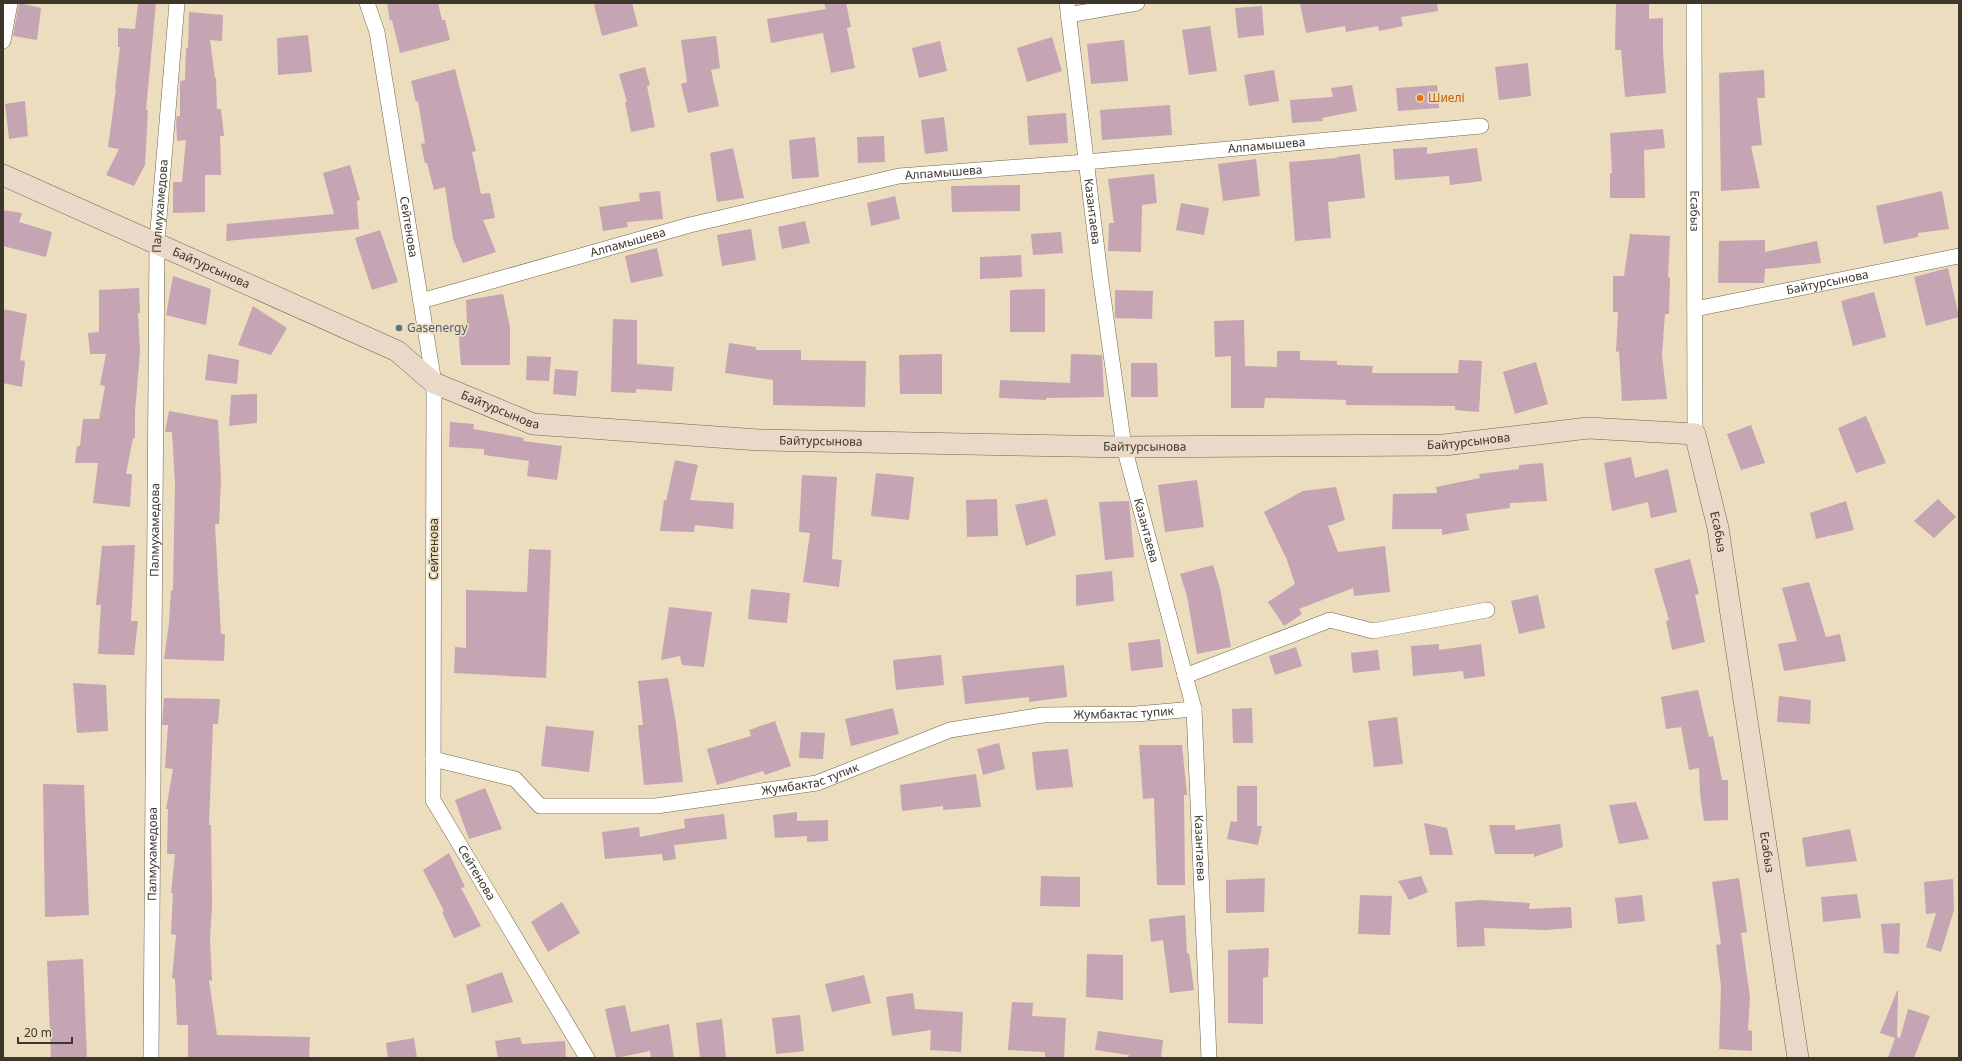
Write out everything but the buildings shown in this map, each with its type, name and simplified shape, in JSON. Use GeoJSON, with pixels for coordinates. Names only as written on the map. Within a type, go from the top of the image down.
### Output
{"type":"FeatureCollection","features":[{"type":"Feature","properties":{"kind":"main road","name":"Байтурсынова"},"geometry":{"type":"LineString","coordinates":[[3,175],[157,242],[397,351],[434,383],[533,424],[759,440],[1124,447],[1444,445],[1588,428],[1695,434]]}},
{"type":"Feature","properties":{"kind":"main road","name":"Есабыз"},"geometry":{"type":"LineString","coordinates":[[1695,434],[1718,528],[1798,1058]]}},
{"type":"Feature","properties":{"kind":"street"},"geometry":{"type":"LineString","coordinates":[[3,41],[10,3]]}},
{"type":"Feature","properties":{"kind":"street","name":"Палмухамедова"},"geometry":{"type":"LineString","coordinates":[[151,1058],[157,242],[177,3]]}},
{"type":"Feature","properties":{"kind":"street","name":"Сейтенова"},"geometry":{"type":"LineString","coordinates":[[367,3],[377,32],[434,383],[433,800],[587,1058]]}},
{"type":"Feature","properties":{"kind":"street"},"geometry":{"type":"LineString","coordinates":[[1067,9],[1137,3]]}},
{"type":"Feature","properties":{"kind":"street","name":"Есабыз"},"geometry":{"type":"LineString","coordinates":[[1694,3],[1695,434]]}},
{"type":"Feature","properties":{"kind":"street","name":"Казантаева"},"geometry":{"type":"LineString","coordinates":[[1067,9],[1124,447],[1194,709],[1209,1058]]}},
{"type":"Feature","properties":{"kind":"street","name":"Алпамышева"},"geometry":{"type":"LineString","coordinates":[[421,301],[690,225],[899,176],[1086,162],[1481,126]]}},
{"type":"Feature","properties":{"kind":"street","name":"Байтурсынова"},"geometry":{"type":"LineString","coordinates":[[1695,309],[1959,256]]}},
{"type":"Feature","properties":{"kind":"street"},"geometry":{"type":"LineString","coordinates":[[1185,676],[1330,620],[1373,631],[1487,610]]}},
{"type":"Feature","properties":{"kind":"street","name":"Жумбактас тупик"},"geometry":{"type":"LineString","coordinates":[[433,759],[515,780],[540,806],[656,806],[817,783],[950,730],[1043,715],[1136,714],[1194,709]]}},
{"type":"Feature","properties":{"kind":"place","name":"Шиелі"},"geometry":{"type":"Point","coordinates":[1420,98]}},
{"type":"Feature","properties":{"kind":"place","name":"Gasenergy"},"geometry":{"type":"Point","coordinates":[399,328]}}]}
